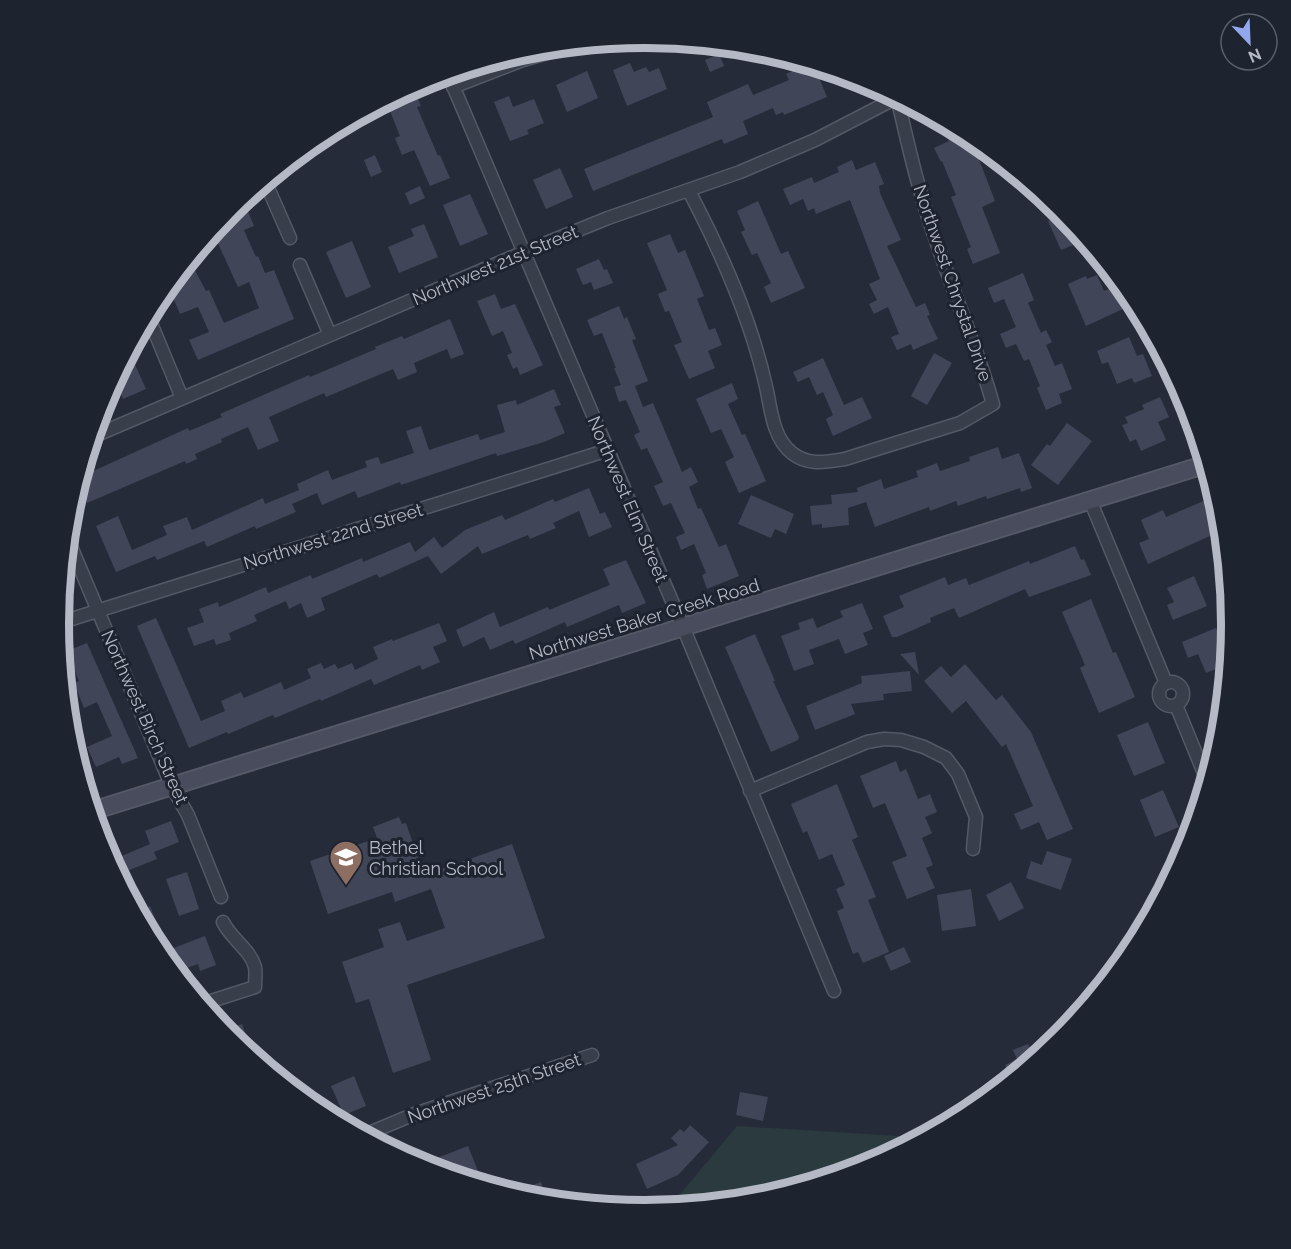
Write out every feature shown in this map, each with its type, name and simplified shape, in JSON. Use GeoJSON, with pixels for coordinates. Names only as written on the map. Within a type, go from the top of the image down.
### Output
{"type":"FeatureCollection","features":[{"type":"Feature","properties":{"kind":"main road","name":"Northwest Baker Creek Road"},"geometry":{"type":"LineString","coordinates":[[100,809],[1199,466]]}},
{"type":"Feature","properties":{"kind":"street"},"geometry":{"type":"LineString","coordinates":[[453,87],[515,63]]}},
{"type":"Feature","properties":{"kind":"street","name":"Northwest Elm Street"},"geometry":{"type":"LineString","coordinates":[[451,82],[683,627],[834,991]]}},
{"type":"Feature","properties":{"kind":"street","name":"Northwest 21st Street"},"geometry":{"type":"LineString","coordinates":[[102,432],[524,252],[608,218],[740,172],[815,140],[888,102]]}},
{"type":"Feature","properties":{"kind":"street","name":"Northwest Chrystal Drive"},"geometry":{"type":"LineString","coordinates":[[689,191],[725,264],[755,347],[775,428],[791,453],[803,460],[815,463],[845,459],[960,423],[993,404],[981,361],[954,295],[918,186],[900,107]]}},
{"type":"Feature","properties":{"kind":"street"},"geometry":{"type":"LineString","coordinates":[[268,188],[290,238]]}},
{"type":"Feature","properties":{"kind":"street"},"geometry":{"type":"LineString","coordinates":[[300,265],[330,335]]}},
{"type":"Feature","properties":{"kind":"street"},"geometry":{"type":"LineString","coordinates":[[152,326],[182,398]]}},
{"type":"Feature","properties":{"kind":"street","name":"Northwest 22nd Street"},"geometry":{"type":"LineString","coordinates":[[69,620],[608,450]]}},
{"type":"Feature","properties":{"kind":"street"},"geometry":{"type":"LineString","coordinates":[[1090,500],[1166,683],[1160,689],[1160,699],[1168,706],[1176,705],[1203,770]]}},
{"type":"Feature","properties":{"kind":"street","name":"Northwest Birch Street"},"geometry":{"type":"LineString","coordinates":[[74,553],[172,787],[188,814],[221,897]]}},
{"type":"Feature","properties":{"kind":"street"},"geometry":{"type":"LineString","coordinates":[[750,791],[867,742],[884,739],[901,740],[924,747],[946,758],[958,774],[976,817],[973,849]]}},
{"type":"Feature","properties":{"kind":"street"},"geometry":{"type":"LineString","coordinates":[[209,1002],[255,987],[255,967],[249,953],[228,934],[223,922]]}},
{"type":"Feature","properties":{"kind":"street","name":"Northwest 25th Street"},"geometry":{"type":"LineString","coordinates":[[372,1132],[417,1113],[592,1055]]}},
{"type":"Feature","properties":{"kind":"shaded area"},"geometry":{"type":"Polygon","coordinates":[[[737,1126],[910,1137],[866,1157],[795,1181],[721,1196],[675,1200],[737,1126]]]}},
{"type":"Feature","properties":{"kind":"building"},"geometry":{"type":"Polygon","coordinates":[[[719,54],[724,66],[710,72],[705,60],[719,54]]]}},
{"type":"Feature","properties":{"kind":"building"},"geometry":{"type":"Polygon","coordinates":[[[630,63],[634,72],[646,67],[649,72],[659,68],[667,89],[627,106],[613,70],[630,63]]]}},
{"type":"Feature","properties":{"kind":"building"},"geometry":{"type":"Polygon","coordinates":[[[798,69],[803,74],[807,72],[818,75],[827,97],[784,115],[783,112],[776,115],[773,108],[743,121],[748,134],[724,144],[722,139],[593,191],[584,169],[713,117],[707,102],[748,84],[753,95],[789,80],[786,74],[798,69]]]}},
{"type":"Feature","properties":{"kind":"building"},"geometry":{"type":"Polygon","coordinates":[[[587,71],[598,98],[567,112],[556,85],[587,71]]]}},
{"type":"Feature","properties":{"kind":"building"},"geometry":{"type":"Polygon","coordinates":[[[417,96],[421,106],[417,107],[450,178],[430,186],[414,150],[402,155],[395,138],[400,136],[389,108],[417,96]]]}},
{"type":"Feature","properties":{"kind":"building"},"geometry":{"type":"Polygon","coordinates":[[[509,96],[513,107],[534,99],[544,123],[527,130],[529,134],[510,141],[494,102],[509,96]]]}},
{"type":"Feature","properties":{"kind":"building"},"geometry":{"type":"Polygon","coordinates":[[[945,132],[976,153],[995,201],[982,207],[1000,253],[973,264],[967,249],[971,247],[951,197],[956,195],[934,148],[949,141],[945,132]]]}},
{"type":"Feature","properties":{"kind":"building"},"geometry":{"type":"Polygon","coordinates":[[[375,155],[382,172],[371,177],[364,160],[375,155]]]}},
{"type":"Feature","properties":{"kind":"building"},"geometry":{"type":"Polygon","coordinates":[[[852,160],[856,170],[875,162],[884,184],[879,186],[880,193],[901,240],[887,246],[916,307],[925,303],[930,315],[927,316],[938,339],[913,350],[911,344],[897,350],[891,337],[899,334],[888,307],[874,314],[869,304],[877,300],[869,284],[880,279],[850,200],[816,214],[814,208],[808,211],[803,199],[790,205],[783,189],[812,177],[814,183],[839,172],[837,167],[852,160]]]}},
{"type":"Feature","properties":{"kind":"building"},"geometry":{"type":"Polygon","coordinates":[[[560,168],[573,197],[546,209],[533,180],[560,168]]]}},
{"type":"Feature","properties":{"kind":"building"},"geometry":{"type":"Polygon","coordinates":[[[420,186],[425,198],[410,205],[405,193],[420,186]]]}},
{"type":"Feature","properties":{"kind":"building"},"geometry":{"type":"Polygon","coordinates":[[[470,194],[488,234],[460,246],[443,205],[470,194]]]}},
{"type":"Feature","properties":{"kind":"building"},"geometry":{"type":"Polygon","coordinates":[[[758,201],[781,254],[788,251],[805,288],[771,303],[764,287],[771,283],[757,253],[752,255],[741,232],[745,230],[737,211],[758,201]]]}},
{"type":"Feature","properties":{"kind":"building"},"geometry":{"type":"Polygon","coordinates":[[[247,208],[254,226],[244,230],[265,273],[274,270],[294,319],[198,360],[189,340],[209,332],[198,307],[180,314],[172,296],[193,267],[206,291],[209,290],[224,323],[259,308],[249,282],[238,287],[216,240],[225,235],[224,232],[247,208]]]}},
{"type":"Feature","properties":{"kind":"building"},"geometry":{"type":"Polygon","coordinates":[[[1054,218],[1078,243],[1061,250],[1048,221],[1054,218]]]}},
{"type":"Feature","properties":{"kind":"building"},"geometry":{"type":"Polygon","coordinates":[[[424,224],[438,257],[399,273],[388,247],[414,236],[411,229],[424,224]]]}},
{"type":"Feature","properties":{"kind":"building"},"geometry":{"type":"Polygon","coordinates":[[[670,234],[678,253],[685,250],[704,296],[697,299],[709,330],[715,328],[722,345],[708,351],[715,368],[689,379],[674,345],[682,342],[669,311],[665,312],[658,294],[667,290],[647,243],[670,234]]]}},
{"type":"Feature","properties":{"kind":"building"},"geometry":{"type":"Polygon","coordinates":[[[352,241],[371,287],[346,298],[326,252],[352,241]]]}},
{"type":"Feature","properties":{"kind":"building"},"geometry":{"type":"Polygon","coordinates":[[[599,259],[604,270],[607,269],[613,283],[594,290],[591,282],[583,285],[576,269],[599,259]]]}},
{"type":"Feature","properties":{"kind":"building"},"geometry":{"type":"Polygon","coordinates":[[[1023,273],[1034,300],[1028,303],[1041,333],[1046,330],[1052,342],[1046,345],[1055,366],[1062,363],[1072,389],[1059,394],[1062,403],[1046,410],[1037,388],[1040,386],[1029,359],[1024,361],[1016,344],[1006,348],[1000,334],[1016,327],[1004,299],[994,303],[988,288],[1023,273]]]}},
{"type":"Feature","properties":{"kind":"building"},"geometry":{"type":"Polygon","coordinates":[[[1097,275],[1104,291],[1113,287],[1123,309],[1086,326],[1068,284],[1086,276],[1087,279],[1097,275]]]}},
{"type":"Feature","properties":{"kind":"building"},"geometry":{"type":"Polygon","coordinates":[[[495,294],[501,309],[515,304],[543,365],[520,375],[517,367],[513,369],[507,355],[512,353],[503,331],[492,336],[477,301],[495,294]]]}},
{"type":"Feature","properties":{"kind":"building"},"geometry":{"type":"Polygon","coordinates":[[[619,306],[624,319],[627,317],[636,339],[632,340],[648,381],[635,386],[643,407],[653,403],[682,472],[691,467],[698,482],[689,487],[698,509],[701,508],[719,547],[726,544],[739,576],[707,589],[702,575],[706,573],[694,544],[681,550],[676,537],[685,533],[671,503],[663,506],[654,486],[663,482],[647,448],[641,450],[634,435],[640,432],[626,400],[619,402],[614,387],[621,385],[602,333],[594,336],[587,320],[619,306]]]}},
{"type":"Feature","properties":{"kind":"building"},"geometry":{"type":"Polygon","coordinates":[[[450,319],[464,354],[451,359],[447,349],[414,363],[417,372],[398,380],[393,369],[326,397],[324,393],[269,417],[279,441],[258,450],[248,427],[195,454],[197,459],[186,464],[185,461],[87,503],[84,496],[90,473],[188,428],[189,431],[222,417],[220,414],[309,375],[310,377],[402,336],[404,339],[450,319]]]}},
{"type":"Feature","properties":{"kind":"building"},"geometry":{"type":"Polygon","coordinates":[[[1129,337],[1137,356],[1143,354],[1152,376],[1134,383],[1132,378],[1117,384],[1108,362],[1102,364],[1097,351],[1129,337]]]}},
{"type":"Feature","properties":{"kind":"building"},"geometry":{"type":"Polygon","coordinates":[[[934,353],[952,363],[927,405],[911,396],[934,353]]]}},
{"type":"Feature","properties":{"kind":"building"},"geometry":{"type":"Polygon","coordinates":[[[823,358],[844,405],[862,397],[872,418],[833,436],[826,419],[833,415],[823,392],[817,395],[809,377],[798,382],[793,372],[823,358]]]}},
{"type":"Feature","properties":{"kind":"building"},"geometry":{"type":"Polygon","coordinates":[[[133,360],[146,389],[123,399],[119,390],[133,360]]]}},
{"type":"Feature","properties":{"kind":"building"},"geometry":{"type":"Polygon","coordinates":[[[732,383],[738,399],[728,404],[742,435],[745,434],[766,481],[739,493],[725,462],[734,457],[721,429],[711,433],[696,399],[732,383]]]}},
{"type":"Feature","properties":{"kind":"building"},"geometry":{"type":"Polygon","coordinates":[[[554,389],[561,405],[554,407],[565,433],[544,442],[497,456],[496,453],[401,485],[400,482],[358,498],[355,491],[322,505],[317,493],[292,504],[296,512],[256,529],[255,526],[207,547],[204,541],[157,560],[155,556],[116,572],[96,526],[118,516],[132,550],[167,535],[163,526],[187,517],[192,530],[263,498],[265,504],[299,490],[297,484],[328,470],[332,480],[367,467],[365,461],[378,457],[381,464],[414,453],[406,431],[421,426],[429,450],[478,434],[480,440],[505,432],[497,405],[516,400],[517,405],[554,389]]]}},
{"type":"Feature","properties":{"kind":"building"},"geometry":{"type":"Polygon","coordinates":[[[1160,397],[1169,417],[1158,422],[1166,440],[1141,451],[1136,439],[1130,442],[1122,425],[1128,423],[1125,417],[1144,409],[1142,405],[1160,397]]]}},
{"type":"Feature","properties":{"kind":"building"},"geometry":{"type":"Polygon","coordinates":[[[1067,423],[1092,441],[1058,485],[1031,465],[1047,444],[1050,446],[1067,423]]]}},
{"type":"Feature","properties":{"kind":"building"},"geometry":{"type":"Polygon","coordinates":[[[998,447],[1002,459],[1019,453],[1032,488],[1021,492],[1020,488],[987,499],[986,496],[958,506],[956,501],[930,511],[929,507],[875,527],[866,502],[848,508],[849,525],[822,528],[822,524],[812,525],[810,506],[832,504],[831,495],[858,492],[857,488],[881,479],[884,489],[918,477],[916,471],[937,463],[940,471],[970,461],[969,457],[998,447]]]}},
{"type":"Feature","properties":{"kind":"building"},"geometry":{"type":"Polygon","coordinates":[[[589,488],[600,514],[605,512],[612,527],[589,537],[579,511],[553,523],[556,528],[530,539],[528,535],[482,554],[478,546],[441,574],[428,556],[379,578],[377,574],[321,598],[325,610],[307,618],[301,603],[289,609],[286,601],[254,615],[257,621],[229,633],[231,640],[216,645],[214,639],[194,646],[187,628],[204,622],[199,609],[218,602],[219,607],[266,587],[268,593],[311,575],[312,579],[362,558],[363,562],[410,542],[415,552],[434,537],[442,548],[465,530],[502,515],[505,520],[553,499],[555,502],[589,488]]]}},
{"type":"Feature","properties":{"kind":"building"},"geometry":{"type":"Polygon","coordinates":[[[751,495],[794,514],[786,534],[775,529],[771,538],[738,524],[751,495]]]}},
{"type":"Feature","properties":{"kind":"building"},"geometry":{"type":"Polygon","coordinates":[[[1208,499],[1215,534],[1148,564],[1139,543],[1149,539],[1141,520],[1163,510],[1166,517],[1208,499]]]}},
{"type":"Feature","properties":{"kind":"building"},"geometry":{"type":"Polygon","coordinates":[[[1075,546],[1091,575],[1029,597],[1025,589],[959,618],[954,608],[930,618],[931,622],[892,637],[883,616],[904,607],[899,596],[945,577],[948,585],[966,578],[969,585],[1029,561],[1030,564],[1075,546]]]}},
{"type":"Feature","properties":{"kind":"building"},"geometry":{"type":"Polygon","coordinates":[[[626,560],[646,603],[622,613],[619,605],[567,627],[565,622],[515,644],[513,640],[490,650],[484,637],[463,647],[456,630],[494,612],[500,627],[610,585],[603,569],[626,560]]]}},
{"type":"Feature","properties":{"kind":"building"},"geometry":{"type":"Polygon","coordinates":[[[1194,576],[1207,606],[1173,620],[1167,605],[1174,602],[1167,588],[1194,576]]]}},
{"type":"Feature","properties":{"kind":"building"},"geometry":{"type":"Polygon","coordinates":[[[1091,599],[1113,653],[1116,652],[1135,697],[1099,713],[1080,668],[1085,665],[1062,612],[1091,599]]]}},
{"type":"Feature","properties":{"kind":"building"},"geometry":{"type":"Polygon","coordinates":[[[862,603],[873,629],[863,633],[868,645],[845,654],[839,639],[809,650],[814,664],[794,671],[781,636],[800,629],[798,623],[813,618],[817,628],[843,617],[840,611],[862,603]]]}},
{"type":"Feature","properties":{"kind":"building"},"geometry":{"type":"Polygon","coordinates":[[[156,618],[201,721],[225,711],[221,701],[241,692],[244,698],[281,682],[284,690],[311,678],[307,669],[321,663],[324,669],[335,664],[338,669],[352,663],[355,670],[378,659],[373,647],[439,623],[447,641],[433,647],[440,662],[422,670],[420,665],[374,685],[371,679],[321,701],[320,699],[275,718],[273,715],[189,748],[137,626],[156,618]]]}},
{"type":"Feature","properties":{"kind":"building"},"geometry":{"type":"Polygon","coordinates":[[[1216,628],[1222,641],[1220,667],[1206,673],[1198,654],[1188,658],[1182,642],[1216,628]]]}},
{"type":"Feature","properties":{"kind":"building"},"geometry":{"type":"Polygon","coordinates":[[[755,634],[775,681],[773,681],[799,737],[798,740],[771,752],[725,647],[755,634]]]}},
{"type":"Feature","properties":{"kind":"building"},"geometry":{"type":"Polygon","coordinates":[[[87,643],[138,758],[122,764],[119,757],[96,767],[87,747],[112,736],[97,702],[84,708],[74,683],[79,681],[70,658],[70,650],[87,643]]]}},
{"type":"Feature","properties":{"kind":"building"},"geometry":{"type":"Polygon","coordinates":[[[915,652],[919,675],[900,654],[915,652]]]}},
{"type":"Feature","properties":{"kind":"building"},"geometry":{"type":"Polygon","coordinates":[[[965,664],[996,700],[1002,695],[1031,732],[1073,829],[1047,840],[1039,822],[1021,830],[1014,814],[1033,806],[1006,744],[1002,747],[966,701],[952,713],[924,681],[941,666],[951,677],[965,664]]]}},
{"type":"Feature","properties":{"kind":"building"},"geometry":{"type":"Polygon","coordinates":[[[910,671],[912,691],[883,694],[884,700],[851,704],[855,714],[815,730],[806,706],[862,683],[861,676],[910,671]]]}},
{"type":"Feature","properties":{"kind":"building"},"geometry":{"type":"Polygon","coordinates":[[[1148,722],[1165,763],[1134,776],[1117,735],[1148,722]]]}},
{"type":"Feature","properties":{"kind":"building"},"geometry":{"type":"Polygon","coordinates":[[[896,761],[900,772],[906,769],[918,799],[930,794],[937,812],[925,817],[932,833],[922,838],[933,865],[926,868],[935,888],[907,899],[892,862],[907,856],[885,803],[873,808],[860,776],[896,761]]]}},
{"type":"Feature","properties":{"kind":"building"},"geometry":{"type":"Polygon","coordinates":[[[837,784],[858,837],[852,840],[876,897],[868,900],[889,952],[863,963],[858,952],[853,954],[837,911],[844,908],[836,889],[845,885],[832,854],[819,860],[807,831],[803,833],[791,804],[837,784]]]}},
{"type":"Feature","properties":{"kind":"building"},"geometry":{"type":"Polygon","coordinates":[[[1163,790],[1179,827],[1155,837],[1140,800],[1163,790]]]}},
{"type":"Feature","properties":{"kind":"building"},"geometry":{"type":"Polygon","coordinates":[[[399,817],[402,824],[406,823],[424,875],[512,844],[545,938],[407,985],[431,1060],[393,1073],[369,999],[356,1003],[342,962],[384,947],[378,929],[400,922],[407,941],[445,928],[431,889],[395,902],[392,892],[328,914],[310,861],[377,838],[373,827],[399,817]]]}},
{"type":"Feature","properties":{"kind":"building"},"geometry":{"type":"Polygon","coordinates":[[[171,821],[179,842],[154,852],[157,859],[125,872],[118,857],[150,844],[145,831],[171,821]]]}},
{"type":"Feature","properties":{"kind":"building"},"geometry":{"type":"Polygon","coordinates":[[[1047,851],[1072,859],[1061,890],[1026,878],[1031,861],[1042,865],[1047,851]]]}},
{"type":"Feature","properties":{"kind":"building"},"geometry":{"type":"Polygon","coordinates":[[[187,872],[199,909],[179,916],[166,879],[187,872]]]}},
{"type":"Feature","properties":{"kind":"building"},"geometry":{"type":"Polygon","coordinates":[[[1011,882],[1024,908],[999,921],[986,895],[1011,882]]]}},
{"type":"Feature","properties":{"kind":"building"},"geometry":{"type":"Polygon","coordinates":[[[971,889],[976,926],[942,931],[937,895],[971,889]]]}},
{"type":"Feature","properties":{"kind":"building"},"geometry":{"type":"Polygon","coordinates":[[[150,906],[156,921],[152,923],[144,909],[150,906]]]}},
{"type":"Feature","properties":{"kind":"building"},"geometry":{"type":"Polygon","coordinates":[[[205,936],[216,965],[200,971],[198,964],[184,969],[171,949],[205,936]]]}},
{"type":"Feature","properties":{"kind":"building"},"geometry":{"type":"Polygon","coordinates":[[[904,947],[911,962],[891,971],[884,956],[904,947]]]}},
{"type":"Feature","properties":{"kind":"building"},"geometry":{"type":"Polygon","coordinates":[[[242,1024],[248,1042],[238,1032],[233,1027],[242,1024]]]}},
{"type":"Feature","properties":{"kind":"building"},"geometry":{"type":"Polygon","coordinates":[[[1028,1044],[1032,1053],[1008,1072],[1005,1065],[1017,1059],[1013,1050],[1028,1044]]]}},
{"type":"Feature","properties":{"kind":"building"},"geometry":{"type":"Polygon","coordinates":[[[354,1076],[366,1106],[344,1115],[331,1086],[354,1076]]]}},
{"type":"Feature","properties":{"kind":"building"},"geometry":{"type":"Polygon","coordinates":[[[740,1092],[768,1097],[763,1121],[736,1115],[740,1092]]]}},
{"type":"Feature","properties":{"kind":"building"},"geometry":{"type":"Polygon","coordinates":[[[690,1125],[709,1142],[678,1175],[647,1189],[636,1164],[678,1145],[671,1138],[680,1129],[684,1132],[690,1125]]]}},
{"type":"Feature","properties":{"kind":"building"},"geometry":{"type":"Polygon","coordinates":[[[468,1146],[480,1176],[460,1170],[432,1160],[468,1146]]]}},
{"type":"Feature","properties":{"kind":"building"},"geometry":{"type":"Polygon","coordinates":[[[541,1182],[544,1192],[533,1190],[525,1188],[541,1182]]]}},
{"type":"Feature","properties":{"kind":"place","name":"Bethel Christian School"},"geometry":{"type":"Point","coordinates":[346,886]}}]}
